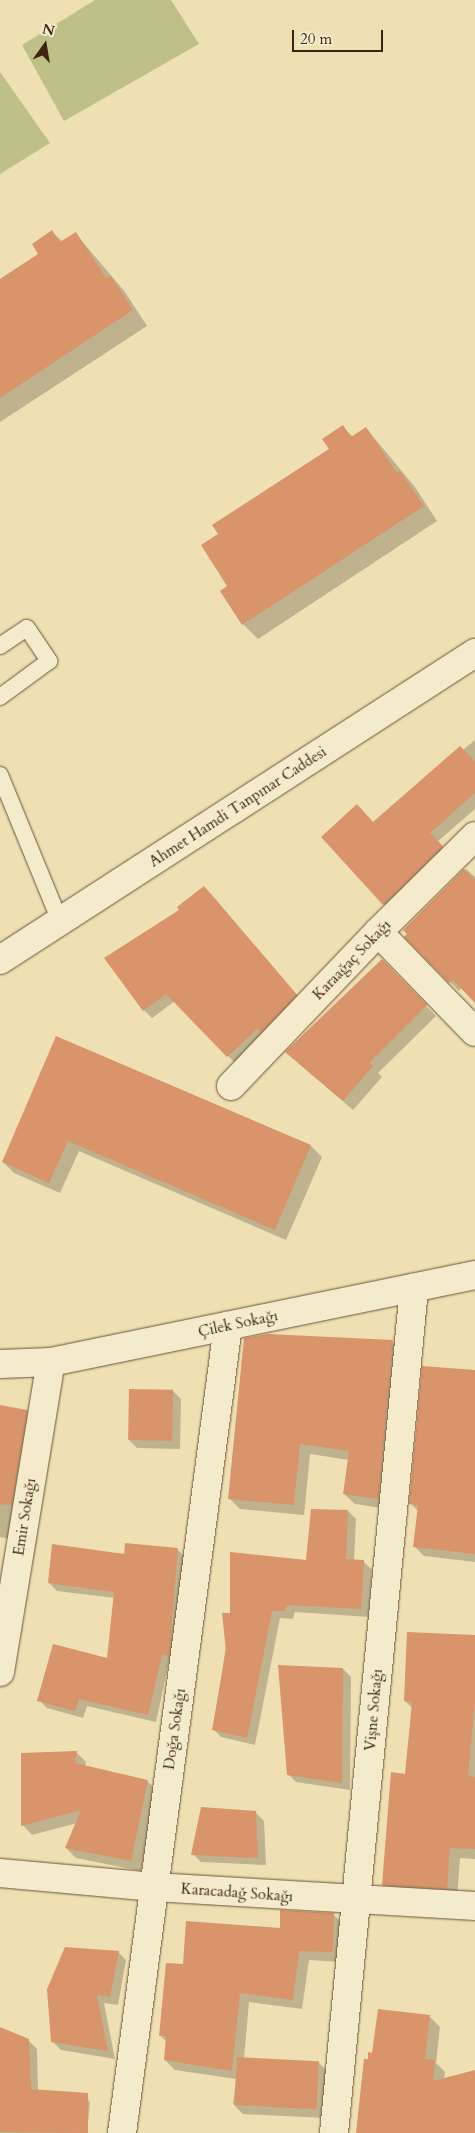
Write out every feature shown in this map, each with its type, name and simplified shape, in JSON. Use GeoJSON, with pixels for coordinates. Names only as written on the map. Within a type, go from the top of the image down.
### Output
{"type":"FeatureCollection","features":[{"type":"Feature","properties":{"kind":"street","name":"Ahmet Hamdi Tanpınar Caddesi"},"geometry":{"type":"LineString","coordinates":[[0,960],[475,653]]}},
{"type":"Feature","properties":{"kind":"street","name":"Karaağaç Sokağı"},"geometry":{"type":"LineString","coordinates":[[231,1086],[378,932],[475,836]]}},
{"type":"Feature","properties":{"kind":"street"},"geometry":{"type":"LineString","coordinates":[[378,932],[475,1032]]}},
{"type":"Feature","properties":{"kind":"street","name":"Çilek Sokağı"},"geometry":{"type":"LineString","coordinates":[[0,1364],[50,1362],[475,1275]]}},
{"type":"Feature","properties":{"kind":"street","name":"Vişne Sokağı"},"geometry":{"type":"LineString","coordinates":[[334,2133],[414,1288]]}},
{"type":"Feature","properties":{"kind":"street","name":"Doğa Sokağı"},"geometry":{"type":"LineString","coordinates":[[122,2133],[228,1326]]}},
{"type":"Feature","properties":{"kind":"street","name":"Emir Sokağı"},"geometry":{"type":"LineString","coordinates":[[0,1672],[50,1362]]}},
{"type":"Feature","properties":{"kind":"street","name":"Karacadağ Sokağı"},"geometry":{"type":"LineString","coordinates":[[0,1873],[154,1888],[356,1901],[475,1906]]}},
{"type":"Feature","properties":{"kind":"lane"},"geometry":{"type":"LineString","coordinates":[[0,646],[27,628],[49,661],[0,697]]}},
{"type":"Feature","properties":{"kind":"lane"},"geometry":{"type":"LineString","coordinates":[[0,776],[60,921]]}},
{"type":"Feature","properties":{"kind":"green space"},"geometry":{"type":"Polygon","coordinates":[[[95,0],[171,0],[199,44],[64,121],[22,45],[95,0]]]}},
{"type":"Feature","properties":{"kind":"green space"},"geometry":{"type":"Polygon","coordinates":[[[0,72],[50,143],[0,174],[0,72]]]}},
{"type":"Feature","properties":{"kind":"building"},"geometry":{"type":"Polygon","coordinates":[[[52,230],[60,242],[76,232],[106,278],[111,276],[133,310],[0,398],[0,279],[38,254],[32,244],[52,230]]]}},
{"type":"Feature","properties":{"kind":"building"},"geometry":{"type":"Polygon","coordinates":[[[343,425],[351,437],[366,427],[397,473],[400,471],[424,506],[242,625],[220,591],[227,586],[201,545],[218,534],[212,525],[329,449],[322,439],[343,425]]]}},
{"type":"Feature","properties":{"kind":"building"},"geometry":{"type":"Polygon","coordinates":[[[460,746],[475,761],[475,793],[430,833],[443,846],[383,905],[321,837],[357,804],[373,822],[460,746]]]}},
{"type":"Feature","properties":{"kind":"building"},"geometry":{"type":"Polygon","coordinates":[[[464,869],[475,880],[475,1003],[453,980],[449,983],[404,937],[407,934],[403,930],[464,869]]]}},
{"type":"Feature","properties":{"kind":"building"},"geometry":{"type":"Polygon","coordinates":[[[204,886],[297,995],[261,1032],[257,1029],[227,1057],[166,994],[143,1011],[104,958],[179,910],[177,907],[204,886]]]}},
{"type":"Feature","properties":{"kind":"building"},"geometry":{"type":"Polygon","coordinates":[[[382,959],[427,1005],[369,1063],[373,1066],[343,1101],[285,1052],[382,959]]]}},
{"type":"Feature","properties":{"kind":"building"},"geometry":{"type":"Polygon","coordinates":[[[56,1036],[311,1145],[275,1230],[68,1141],[49,1183],[2,1162],[56,1036]]]}},
{"type":"Feature","properties":{"kind":"building"},"geometry":{"type":"Polygon","coordinates":[[[268,1334],[393,1340],[378,1499],[343,1494],[349,1451],[300,1444],[294,1505],[228,1499],[244,1338],[268,1334]]]}},
{"type":"Feature","properties":{"kind":"building"},"geometry":{"type":"Polygon","coordinates":[[[422,1366],[475,1370],[475,1554],[413,1547],[418,1505],[409,1504],[422,1366]]]}},
{"type":"Feature","properties":{"kind":"building"},"geometry":{"type":"Polygon","coordinates":[[[129,1389],[173,1390],[172,1441],[128,1440],[129,1389]]]}},
{"type":"Feature","properties":{"kind":"building"},"geometry":{"type":"Polygon","coordinates":[[[0,1405],[27,1410],[12,1505],[0,1504],[0,1405]]]}},
{"type":"Feature","properties":{"kind":"building"},"geometry":{"type":"Polygon","coordinates":[[[311,1509],[348,1510],[346,1559],[364,1560],[361,1609],[287,1605],[285,1611],[272,1611],[247,1738],[212,1730],[226,1651],[222,1613],[230,1613],[230,1552],[306,1560],[311,1509]]]}},
{"type":"Feature","properties":{"kind":"building"},"geometry":{"type":"Polygon","coordinates":[[[125,1543],[178,1548],[169,1656],[162,1655],[148,1715],[79,1699],[75,1711],[37,1701],[53,1644],[107,1658],[114,1592],[48,1583],[52,1544],[124,1554],[125,1543]]]}},
{"type":"Feature","properties":{"kind":"building"},"geometry":{"type":"Polygon","coordinates":[[[407,1632],[475,1635],[475,1701],[468,1776],[475,1777],[475,1849],[450,1848],[447,1889],[382,1885],[391,1772],[405,1774],[412,1702],[404,1701],[407,1632]]]}},
{"type":"Feature","properties":{"kind":"building"},"geometry":{"type":"Polygon","coordinates":[[[278,1665],[343,1668],[342,1783],[287,1775],[278,1665]]]}},
{"type":"Feature","properties":{"kind":"building"},"geometry":{"type":"Polygon","coordinates":[[[77,1751],[75,1763],[148,1780],[131,1861],[65,1848],[81,1810],[21,1826],[21,1753],[77,1751]]]}},
{"type":"Feature","properties":{"kind":"building"},"geometry":{"type":"Polygon","coordinates":[[[201,1807],[256,1811],[258,1858],[191,1855],[201,1807]]]}},
{"type":"Feature","properties":{"kind":"building"},"geometry":{"type":"Polygon","coordinates":[[[280,1910],[334,1913],[333,1952],[299,1951],[293,2000],[240,1993],[232,2071],[164,2060],[166,2036],[159,2036],[166,1963],[183,1964],[186,1921],[280,1928],[280,1910]]]}},
{"type":"Feature","properties":{"kind":"building"},"geometry":{"type":"Polygon","coordinates":[[[65,1947],[119,1951],[110,1997],[97,1995],[108,2051],[51,2042],[47,1989],[65,1947]]]}},
{"type":"Feature","properties":{"kind":"building"},"geometry":{"type":"Polygon","coordinates":[[[378,2009],[430,2015],[425,2059],[435,2060],[433,2081],[475,2070],[475,2133],[356,2133],[364,2059],[368,2059],[368,2052],[372,2053],[378,2009]]]}},
{"type":"Feature","properties":{"kind":"building"},"geometry":{"type":"Polygon","coordinates":[[[0,2027],[29,2039],[31,2089],[88,2093],[88,2133],[0,2132],[0,2027]]]}},
{"type":"Feature","properties":{"kind":"building"},"geometry":{"type":"Polygon","coordinates":[[[237,2057],[319,2061],[316,2109],[234,2105],[237,2057]]]}}]}
